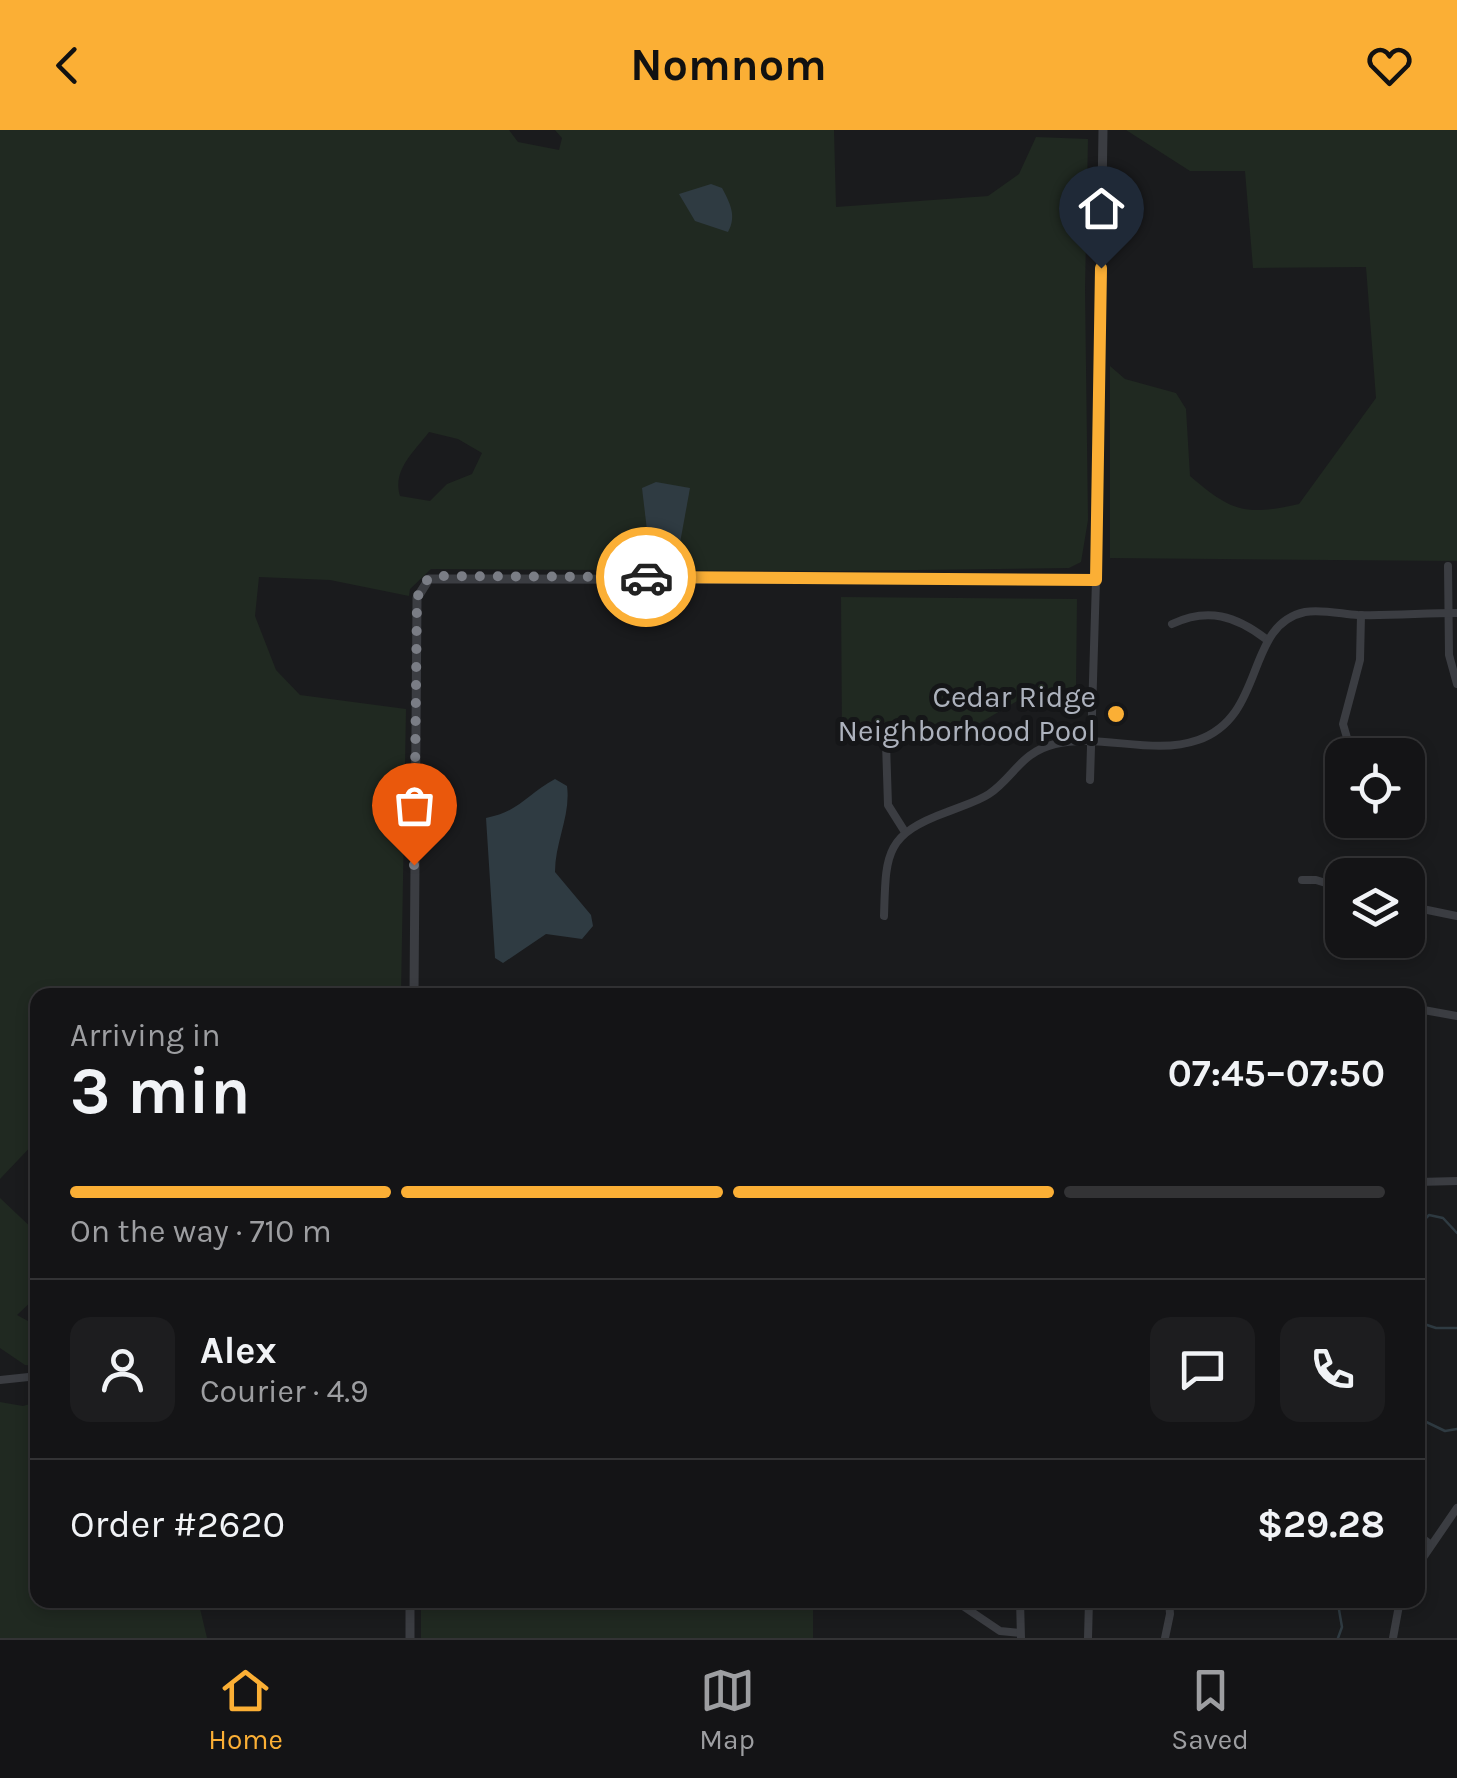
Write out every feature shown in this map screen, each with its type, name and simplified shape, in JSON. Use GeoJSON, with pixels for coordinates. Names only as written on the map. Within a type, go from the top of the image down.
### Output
{"type":"FeatureCollection","features":[{"type":"Feature","properties":{"kind":"street"},"geometry":{"type":"LineString","coordinates":[[1090,780],[1103,130]]}},
{"type":"Feature","properties":{"kind":"street"},"geometry":{"type":"LineString","coordinates":[[1448,566],[1452,613],[1449,655],[1457,684]]}},
{"type":"Feature","properties":{"kind":"street"},"geometry":{"type":"LineString","coordinates":[[414,988],[417,598],[424,582],[434,576],[1096,580]]}},
{"type":"Feature","properties":{"kind":"street"},"geometry":{"type":"LineString","coordinates":[[884,916],[888,858],[904,832],[991,792],[1031,753],[1056,744],[1174,746],[1200,740],[1234,717],[1254,680],[1266,639],[1280,625],[1305,612],[1452,613]]}},
{"type":"Feature","properties":{"kind":"street"},"geometry":{"type":"LineString","coordinates":[[1172,624],[1198,615],[1217,614],[1232,618],[1266,639]]}},
{"type":"Feature","properties":{"kind":"street"},"geometry":{"type":"LineString","coordinates":[[1347,738],[1343,724],[1360,660],[1361,615]]}},
{"type":"Feature","properties":{"kind":"street"},"geometry":{"type":"LineString","coordinates":[[886,743],[888,806],[904,832]]}},
{"type":"Feature","properties":{"kind":"street"},"geometry":{"type":"LineString","coordinates":[[1302,880],[1325,885]]}},
{"type":"Feature","properties":{"kind":"street"},"geometry":{"type":"LineString","coordinates":[[1425,909],[1457,916]]}},
{"type":"Feature","properties":{"kind":"street"},"geometry":{"type":"LineString","coordinates":[[1425,1011],[1457,1016]]}},
{"type":"Feature","properties":{"kind":"street"},"geometry":{"type":"LineString","coordinates":[[1425,1182],[1457,1180]]}},
{"type":"Feature","properties":{"kind":"street"},"geometry":{"type":"LineString","coordinates":[[0,1380],[30,1377]]}},
{"type":"Feature","properties":{"kind":"street"},"geometry":{"type":"LineString","coordinates":[[1425,1555],[1457,1508]]}},
{"type":"Feature","properties":{"kind":"street"},"geometry":{"type":"LineString","coordinates":[[1425,1540],[1431,1545]]}},
{"type":"Feature","properties":{"kind":"street"},"geometry":{"type":"LineString","coordinates":[[410,1608],[410,1638]]}},
{"type":"Feature","properties":{"kind":"street"},"geometry":{"type":"LineString","coordinates":[[966,1608],[1000,1631],[1020,1635],[1020,1608]]}},
{"type":"Feature","properties":{"kind":"street"},"geometry":{"type":"LineString","coordinates":[[1088,1638],[1089,1608]]}},
{"type":"Feature","properties":{"kind":"street"},"geometry":{"type":"LineString","coordinates":[[1165,1638],[1170,1608]]}},
{"type":"Feature","properties":{"kind":"street"},"geometry":{"type":"LineString","coordinates":[[1393,1638],[1399,1608]]}},
{"type":"Feature","properties":{"kind":"shaded area"},"geometry":{"type":"Polygon","coordinates":[[[0,130],[509,130],[518,142],[559,150],[562,138],[555,130],[834,130],[836,207],[988,196],[1019,174],[1036,137],[1088,139],[1088,520],[1081,562],[1069,568],[838,571],[431,569],[410,589],[409,596],[330,580],[259,577],[255,616],[276,670],[300,695],[406,709],[401,988],[30,988],[30,1147],[0,1179],[0,130]],[[429,432],[402,470],[400,496],[430,501],[447,484],[472,474],[482,453],[458,439],[429,432]]]}},
{"type":"Feature","properties":{"kind":"shaded area"},"geometry":{"type":"Polygon","coordinates":[[[1126,130],[1457,130],[1457,561],[1110,558],[1110,366],[1125,379],[1176,393],[1186,409],[1190,476],[1229,504],[1252,510],[1299,504],[1376,398],[1366,267],[1253,268],[1245,171],[1190,171],[1126,130]]]}},
{"type":"Feature","properties":{"kind":"shaded area"},"geometry":{"type":"Polygon","coordinates":[[[711,184],[722,188],[730,204],[732,220],[728,232],[695,221],[679,194],[711,184]]]}},
{"type":"Feature","properties":{"kind":"shaded area"},"geometry":{"type":"Polygon","coordinates":[[[656,482],[690,488],[680,543],[668,549],[654,549],[647,530],[642,488],[656,482]]]}},
{"type":"Feature","properties":{"kind":"shaded area"},"geometry":{"type":"Polygon","coordinates":[[[841,597],[1077,599],[1076,688],[1056,688],[1019,700],[961,734],[842,736],[841,597]]]}},
{"type":"Feature","properties":{"kind":"shaded area"},"geometry":{"type":"Polygon","coordinates":[[[555,779],[567,786],[568,797],[555,872],[591,915],[593,926],[582,939],[546,934],[503,963],[495,958],[486,818],[515,807],[555,779]]]}},
{"type":"Feature","properties":{"kind":"shaded area"},"geometry":{"type":"Polygon","coordinates":[[[0,1198],[30,1226],[30,1303],[17,1315],[30,1322],[30,1365],[0,1348],[0,1198]]]}},
{"type":"Feature","properties":{"kind":"shaded area"},"geometry":{"type":"Polygon","coordinates":[[[0,1402],[30,1404],[30,1608],[200,1608],[207,1638],[0,1638],[0,1402]]]}},
{"type":"Feature","properties":{"kind":"shaded area"},"geometry":{"type":"Polygon","coordinates":[[[421,1608],[813,1608],[813,1638],[421,1638],[421,1608]]]}},
{"type":"Feature","properties":{"kind":"waterway"},"geometry":{"type":"LineString","coordinates":[[1425,1219],[1429,1215],[1443,1218],[1457,1233]]}},
{"type":"Feature","properties":{"kind":"waterway"},"geometry":{"type":"LineString","coordinates":[[1425,1324],[1457,1328]]}},
{"type":"Feature","properties":{"kind":"waterway"},"geometry":{"type":"LineString","coordinates":[[1425,1421],[1445,1431],[1457,1429]]}},
{"type":"Feature","properties":{"kind":"waterway"},"geometry":{"type":"LineString","coordinates":[[1338,1638],[1342,1627],[1339,1608]]}},
{"type":"Feature","properties":{"kind":"way so far"},"geometry":{"type":"LineString","coordinates":[[414,865],[417,598],[424,582],[434,576],[646,577]]}},
{"type":"Feature","properties":{"kind":"place","name":"Cedar Ridge Neighborhood Pool"},"geometry":{"type":"Point","coordinates":[1116,714]}},
{"type":"Feature","properties":{"kind":"route"},"geometry":{"type":"LineString","coordinates":[[646,577],[1096,580],[1101,268]]}}]}
